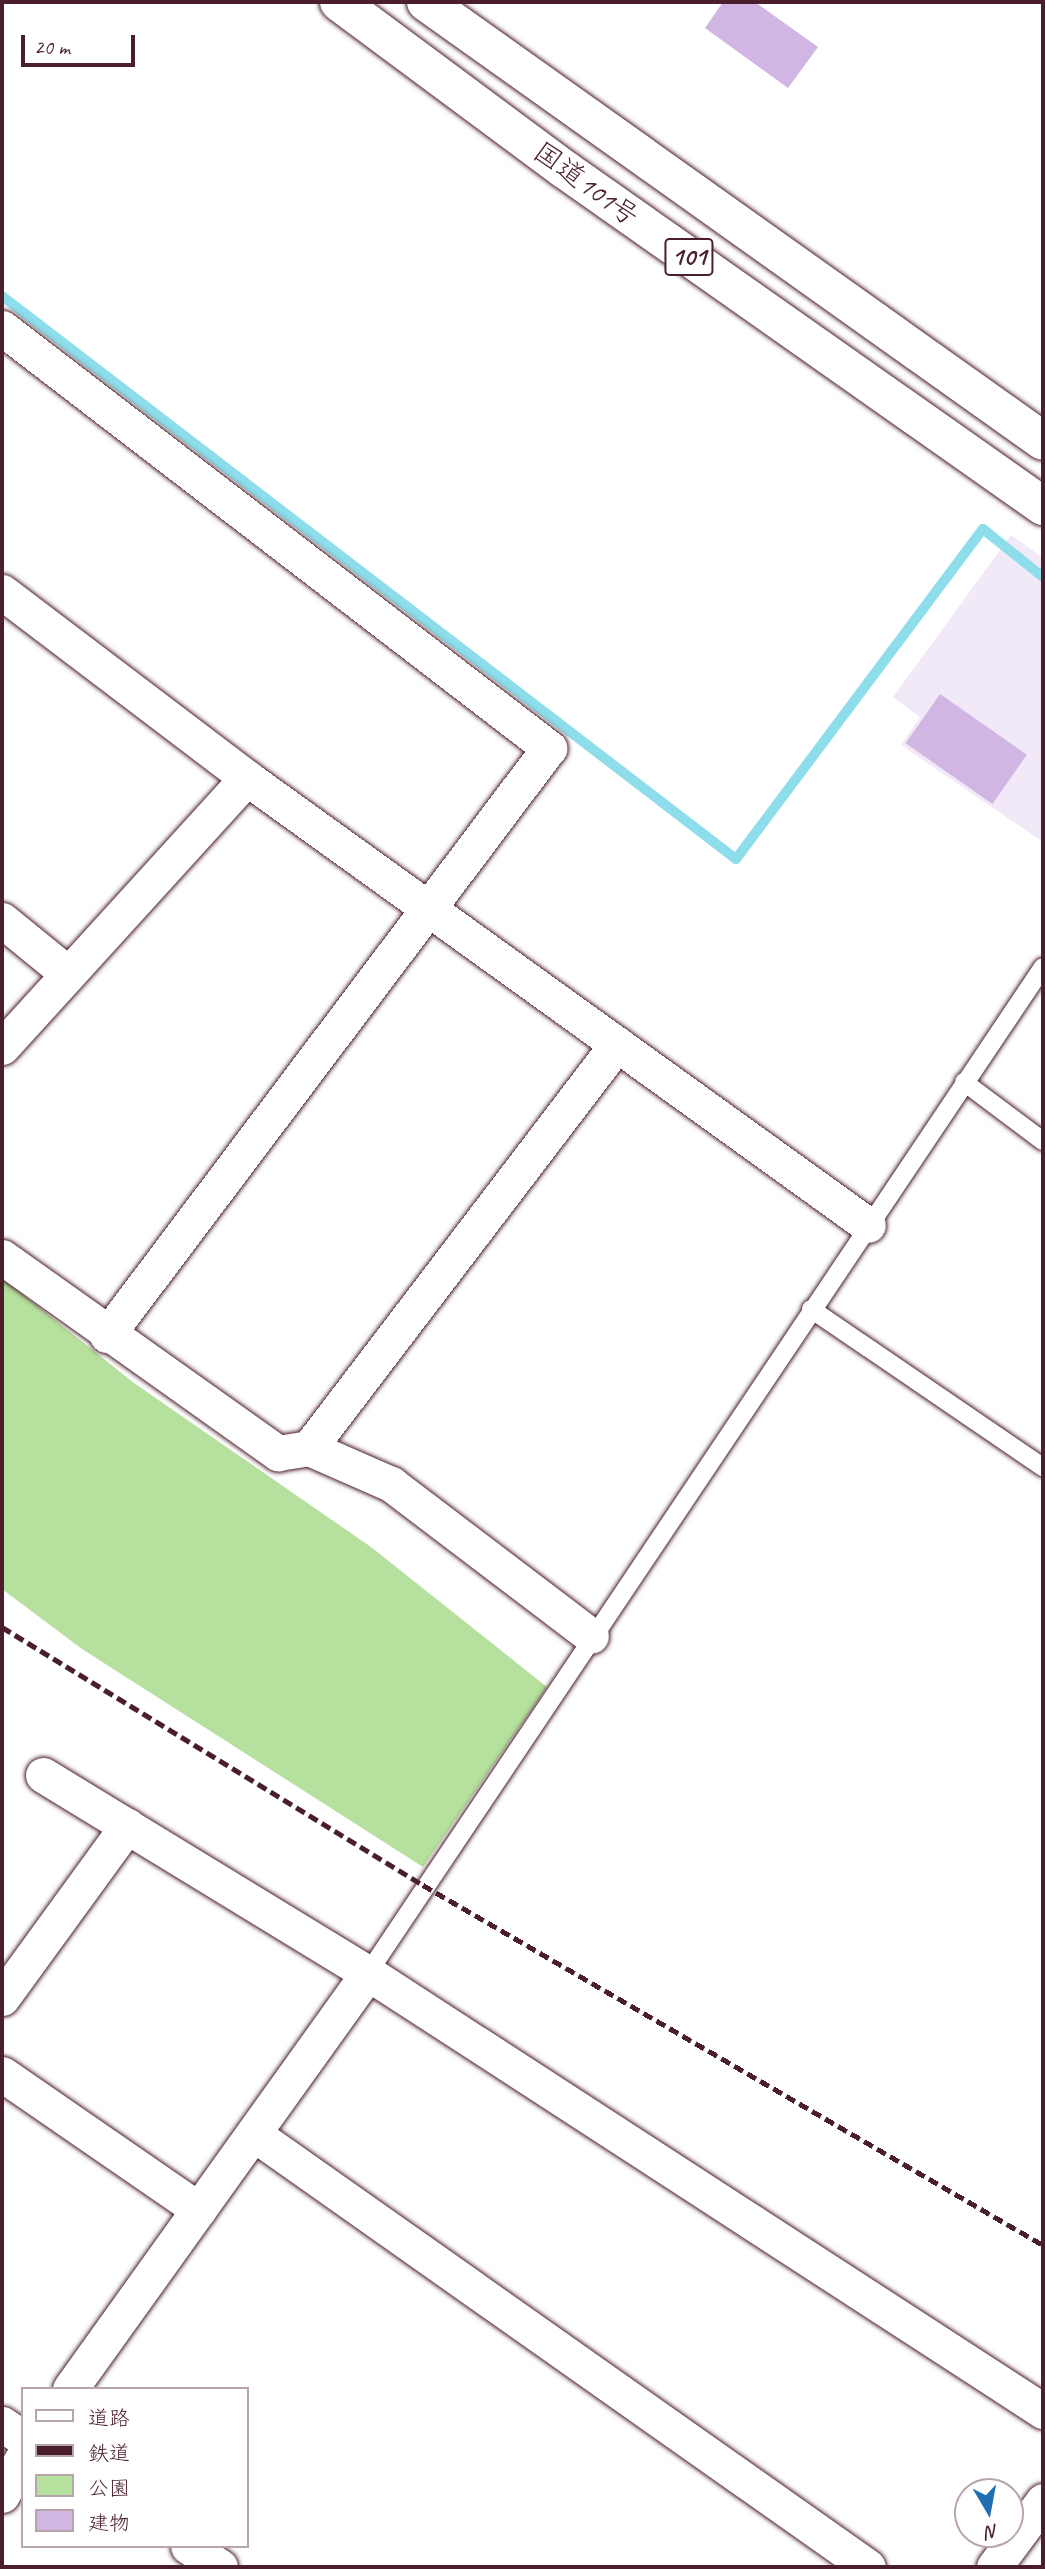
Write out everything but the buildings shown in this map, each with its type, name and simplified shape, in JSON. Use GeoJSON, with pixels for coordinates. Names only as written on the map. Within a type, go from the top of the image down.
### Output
{"type":"FeatureCollection","features":[{"type":"Feature","properties":{"kind":"highway","name":"国道101号"},"geometry":{"type":"LineString","coordinates":[[339,2],[564,169],[1043,506]]}},
{"type":"Feature","properties":{"kind":"highway","name":"国道101号"},"geometry":{"type":"LineString","coordinates":[[426,2],[1043,441]]}},
{"type":"Feature","properties":{"kind":"street"},"geometry":{"type":"LineString","coordinates":[[2,328],[549,748],[431,911],[107,1335]]}},
{"type":"Feature","properties":{"kind":"street"},"geometry":{"type":"LineString","coordinates":[[2,592],[247,778],[867,1225]]}},
{"type":"Feature","properties":{"kind":"street"},"geometry":{"type":"LineString","coordinates":[[2,1047],[247,778]]}},
{"type":"Feature","properties":{"kind":"street"},"geometry":{"type":"LineString","coordinates":[[2,920],[67,973]]}},
{"type":"Feature","properties":{"kind":"street"},"geometry":{"type":"LineString","coordinates":[[309,1448],[617,1044]]}},
{"type":"Feature","properties":{"kind":"street"},"geometry":{"type":"LineString","coordinates":[[2,1257],[107,1335],[278,1453],[309,1448],[391,1484],[591,1636]]}},
{"type":"Feature","properties":{"kind":"street"},"geometry":{"type":"LineString","coordinates":[[43,1775],[368,1973],[1043,2412]]}},
{"type":"Feature","properties":{"kind":"street"},"geometry":{"type":"LineString","coordinates":[[2,1998],[127,1826]]}},
{"type":"Feature","properties":{"kind":"street"},"geometry":{"type":"LineString","coordinates":[[71,2387],[368,1973]]}},
{"type":"Feature","properties":{"kind":"street"},"geometry":{"type":"LineString","coordinates":[[2,2074],[199,2210]]}},
{"type":"Feature","properties":{"kind":"street"},"geometry":{"type":"LineString","coordinates":[[254,2134],[868,2567]]}},
{"type":"Feature","properties":{"kind":"street"},"geometry":{"type":"LineString","coordinates":[[2,2424],[21,2437]]}},
{"type":"Feature","properties":{"kind":"street"},"geometry":{"type":"LineString","coordinates":[[2,2495],[21,2461]]}},
{"type":"Feature","properties":{"kind":"street"},"geometry":{"type":"LineString","coordinates":[[994,2567],[1043,2501]]}},
{"type":"Feature","properties":{"kind":"street"},"geometry":{"type":"LineString","coordinates":[[191,2548],[220,2567]]}},
{"type":"Feature","properties":{"kind":"lane"},"geometry":{"type":"LineString","coordinates":[[368,1973],[591,1636],[1043,967]]}},
{"type":"Feature","properties":{"kind":"lane"},"geometry":{"type":"LineString","coordinates":[[964,1082],[1043,1141]]}},
{"type":"Feature","properties":{"kind":"lane"},"geometry":{"type":"LineString","coordinates":[[811,1309],[1043,1466]]}},
{"type":"Feature","properties":{"kind":"shaded area"},"geometry":{"type":"Polygon","coordinates":[[[1011,535],[1043,558],[1043,842],[901,745],[920,717],[893,697],[1011,535]]]}},
{"type":"Feature","properties":{"kind":"green space"},"geometry":{"type":"Polygon","coordinates":[[[2,1278],[134,1383],[371,1547],[547,1687],[423,1867],[82,1649],[2,1589],[2,1278]]]}},
{"type":"Feature","properties":{"kind":"waterway"},"geometry":{"type":"LineString","coordinates":[[2,296],[736,859],[983,529],[1043,577]]}},
{"type":"Feature","properties":{"kind":"railway"},"geometry":{"type":"LineString","coordinates":[[2,1627],[423,1885],[1043,2245]]}}]}
